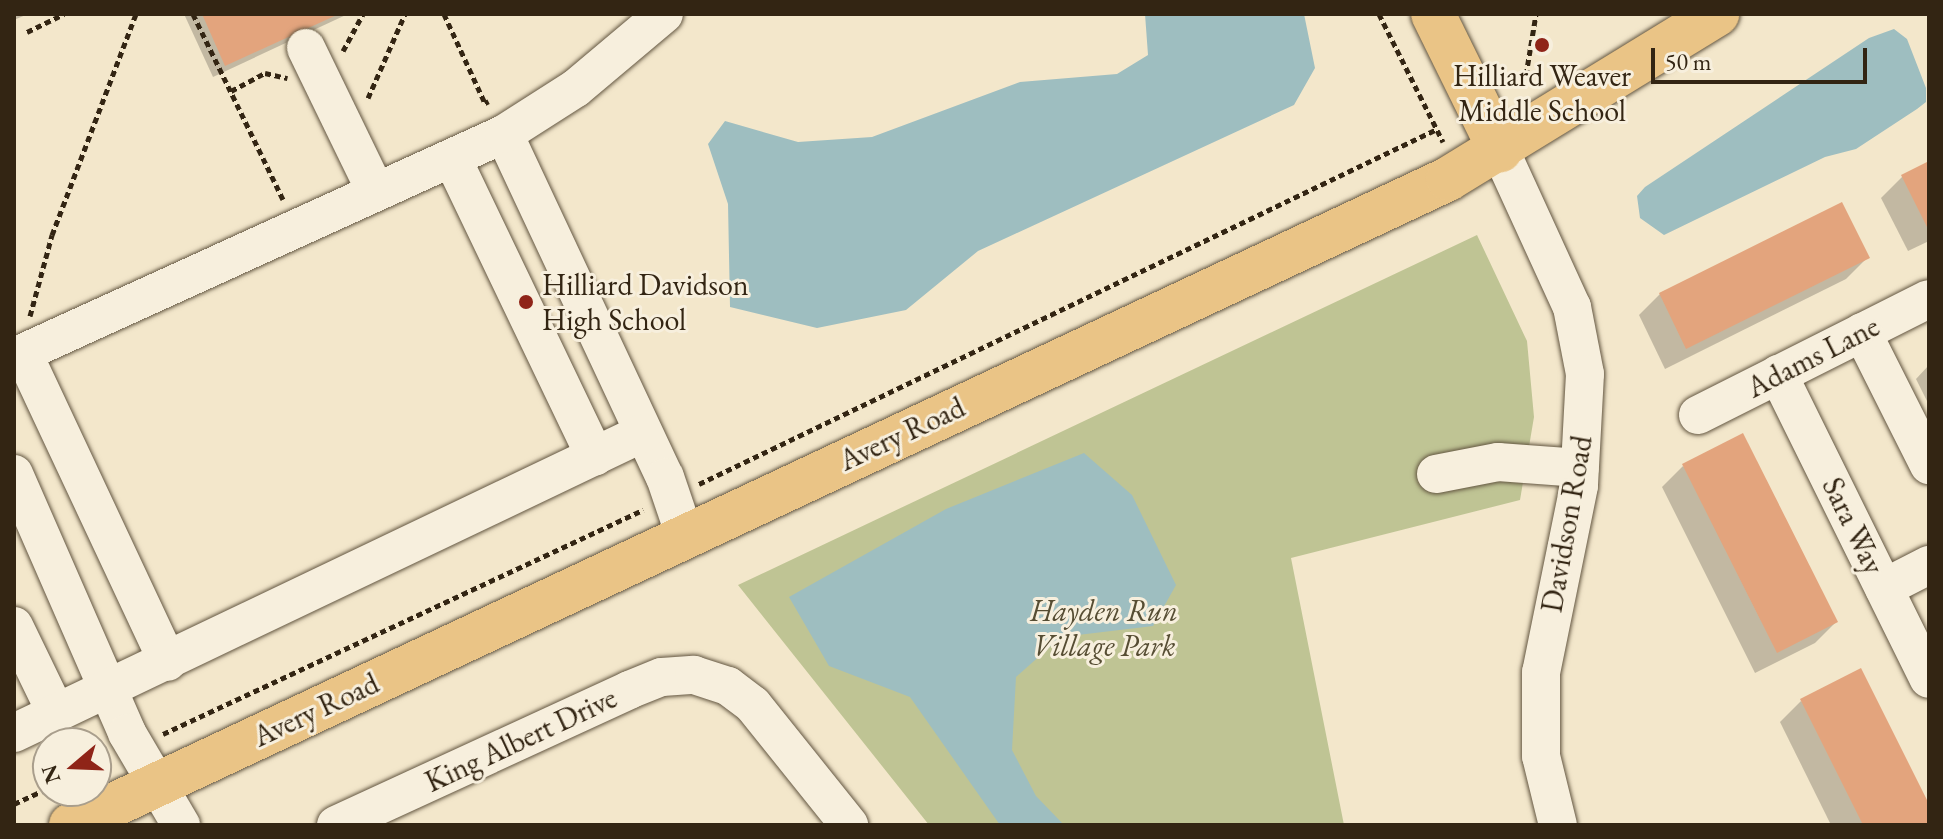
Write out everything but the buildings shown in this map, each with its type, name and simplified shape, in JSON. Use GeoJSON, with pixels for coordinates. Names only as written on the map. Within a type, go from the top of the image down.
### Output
{"type":"FeatureCollection","features":[{"type":"Feature","properties":{"kind":"main road","name":"Davidson Road"},"geometry":{"type":"LineString","coordinates":[[1433,14],[1500,150]]}},
{"type":"Feature","properties":{"kind":"main road","name":"Avery Road"},"geometry":{"type":"LineString","coordinates":[[71,825],[160,783],[678,517],[1458,173],[1717,14]]}},
{"type":"Feature","properties":{"kind":"street"},"geometry":{"type":"LineString","coordinates":[[168,662],[23,342],[376,192],[504,134],[576,88],[664,14]]}},
{"type":"Feature","properties":{"kind":"street"},"geometry":{"type":"LineString","coordinates":[[306,48],[376,192]]}},
{"type":"Feature","properties":{"kind":"street"},"geometry":{"type":"LineString","coordinates":[[504,134],[643,433],[678,517]]}},
{"type":"Feature","properties":{"kind":"street","name":"Davidson Road"},"geometry":{"type":"LineString","coordinates":[[1500,150],[1555,266],[1582,341],[1585,422],[1580,468],[1541,672],[1541,756],[1558,825]]}},
{"type":"Feature","properties":{"kind":"street"},"geometry":{"type":"LineString","coordinates":[[452,158],[595,456]]}},
{"type":"Feature","properties":{"kind":"street","name":"Adams Lane"},"geometry":{"type":"LineString","coordinates":[[1698,415],[1929,299]]}},
{"type":"Feature","properties":{"kind":"street"},"geometry":{"type":"LineString","coordinates":[[1862,332],[1929,465]]}},
{"type":"Feature","properties":{"kind":"street","name":"Sara Way"},"geometry":{"type":"LineString","coordinates":[[1778,374],[1929,679]]}},
{"type":"Feature","properties":{"kind":"street"},"geometry":{"type":"LineString","coordinates":[[14,733],[643,433]]}},
{"type":"Feature","properties":{"kind":"street"},"geometry":{"type":"LineString","coordinates":[[1436,474],[1498,462],[1580,468]]}},
{"type":"Feature","properties":{"kind":"street"},"geometry":{"type":"LineString","coordinates":[[14,474],[108,689],[181,825]]}},
{"type":"Feature","properties":{"kind":"street"},"geometry":{"type":"LineString","coordinates":[[1884,588],[1929,565]]}},
{"type":"Feature","properties":{"kind":"street"},"geometry":{"type":"LineString","coordinates":[[14,626],[56,713]]}},
{"type":"Feature","properties":{"kind":"street","name":"King Albert Drive"},"geometry":{"type":"LineString","coordinates":[[336,825],[651,681],[694,675],[712,679],[753,705],[849,825]]}},
{"type":"Feature","properties":{"kind":"path"},"geometry":{"type":"LineString","coordinates":[[27,32],[64,14]]}},
{"type":"Feature","properties":{"kind":"path"},"geometry":{"type":"LineString","coordinates":[[23,342],[52,235],[136,14]]}},
{"type":"Feature","properties":{"kind":"path"},"geometry":{"type":"LineString","coordinates":[[193,14],[283,199]]}},
{"type":"Feature","properties":{"kind":"path"},"geometry":{"type":"LineString","coordinates":[[350,139],[405,14]]}},
{"type":"Feature","properties":{"kind":"path"},"geometry":{"type":"LineString","coordinates":[[444,14],[485,103],[497,97]]}},
{"type":"Feature","properties":{"kind":"path"},"geometry":{"type":"LineString","coordinates":[[1379,14],[1458,173]]}},
{"type":"Feature","properties":{"kind":"path"},"geometry":{"type":"LineString","coordinates":[[1518,79],[1526,75],[1536,14]]}},
{"type":"Feature","properties":{"kind":"path"},"geometry":{"type":"LineString","coordinates":[[112,757],[678,517],[1437,129]]}},
{"type":"Feature","properties":{"kind":"green space","name":"Hayden Run Village Park"},"geometry":{"type":"Polygon","coordinates":[[[1477,235],[1527,341],[1534,417],[1520,500],[1291,558],[1344,825],[929,825],[738,585],[1477,235]]]}},
{"type":"Feature","properties":{"kind":"water"},"geometry":{"type":"Polygon","coordinates":[[[1145,14],[1304,14],[1315,68],[1294,105],[978,251],[906,310],[817,328],[730,307],[728,204],[708,144],[725,121],[798,142],[872,137],[1020,82],[1117,74],[1148,55],[1145,14]]]}},
{"type":"Feature","properties":{"kind":"water"},"geometry":{"type":"Polygon","coordinates":[[[1894,29],[1907,39],[1926,88],[1926,102],[1917,109],[1856,149],[1825,157],[1664,235],[1640,218],[1637,196],[1645,187],[1869,38],[1894,29]]]}},
{"type":"Feature","properties":{"kind":"water"},"geometry":{"type":"Polygon","coordinates":[[[1084,453],[1132,495],[1176,585],[1153,626],[1061,637],[1016,677],[1012,750],[1036,796],[1064,825],[1000,825],[910,697],[829,666],[789,597],[946,509],[1084,453]]]}},
{"type":"Feature","properties":{"kind":"place","name":"Hilliard Weaver Middle School"},"geometry":{"type":"Point","coordinates":[1542,45]}},
{"type":"Feature","properties":{"kind":"place","name":"Hilliard Davidson High School"},"geometry":{"type":"Point","coordinates":[526,302]}}]}
